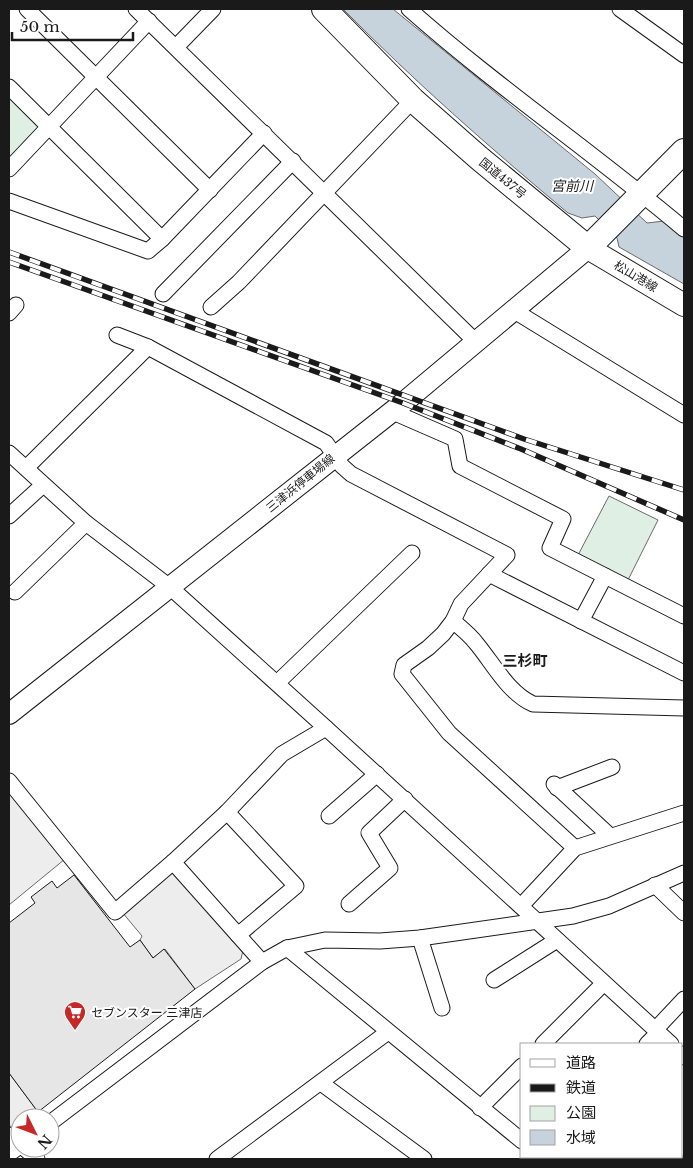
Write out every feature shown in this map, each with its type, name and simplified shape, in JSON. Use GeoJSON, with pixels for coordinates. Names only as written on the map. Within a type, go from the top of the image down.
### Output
{"type":"FeatureCollection","features":[{"type":"Feature","properties":{"kind":"highway","name":"国道437号"},"geometry":{"type":"LineString","coordinates":[[324,9],[413,100],[478,158],[593,243]]}},
{"type":"Feature","properties":{"kind":"highway"},"geometry":{"type":"LineString","coordinates":[[593,243],[684,151]]}},
{"type":"Feature","properties":{"kind":"main road","name":"松山港線"},"geometry":{"type":"LineString","coordinates":[[593,243],[684,305]]}},
{"type":"Feature","properties":{"kind":"main road","name":"三津浜停車場線"},"geometry":{"type":"LineString","coordinates":[[9,714],[171,588],[334,456],[393,412],[593,243]]}},
{"type":"Feature","properties":{"kind":"street"},"geometry":{"type":"LineString","coordinates":[[27,9],[210,190]]}},
{"type":"Feature","properties":{"kind":"street"},"geometry":{"type":"LineString","coordinates":[[136,9],[476,342]]}},
{"type":"Feature","properties":{"kind":"street"},"geometry":{"type":"LineString","coordinates":[[176,47],[213,9]]}},
{"type":"Feature","properties":{"kind":"street"},"geometry":{"type":"LineString","coordinates":[[409,9],[460,54],[684,229]]}},
{"type":"Feature","properties":{"kind":"street"},"geometry":{"type":"LineString","coordinates":[[620,9],[684,55]]}},
{"type":"Feature","properties":{"kind":"street"},"geometry":{"type":"LineString","coordinates":[[9,169],[149,21]]}},
{"type":"Feature","properties":{"kind":"street"},"geometry":{"type":"LineString","coordinates":[[9,87],[162,239]]}},
{"type":"Feature","properties":{"kind":"street"},"geometry":{"type":"LineString","coordinates":[[212,308],[413,100]]}},
{"type":"Feature","properties":{"kind":"street"},"geometry":{"type":"LineString","coordinates":[[9,201],[148,251],[162,239],[264,133]]}},
{"type":"Feature","properties":{"kind":"street"},"geometry":{"type":"LineString","coordinates":[[163,294],[293,161]]}},
{"type":"Feature","properties":{"kind":"street"},"geometry":{"type":"LineString","coordinates":[[513,310],[684,415]]}},
{"type":"Feature","properties":{"kind":"street"},"geometry":{"type":"LineString","coordinates":[[118,335],[148,347],[326,443],[342,466],[351,474],[508,555],[461,604],[453,621],[428,648],[404,664],[402,674],[449,733],[574,848]]}},
{"type":"Feature","properties":{"kind":"street"},"geometry":{"type":"LineString","coordinates":[[26,468],[148,347]]}},
{"type":"Feature","properties":{"kind":"street"},"geometry":{"type":"LineString","coordinates":[[393,412],[455,439],[460,466],[563,519],[550,548],[684,616]]}},
{"type":"Feature","properties":{"kind":"street"},"geometry":{"type":"LineString","coordinates":[[9,453],[86,523],[171,588],[670,1043]]}},
{"type":"Feature","properties":{"kind":"street"},"geometry":{"type":"LineString","coordinates":[[9,516],[43,485]]}},
{"type":"Feature","properties":{"kind":"street"},"geometry":{"type":"LineString","coordinates":[[15,592],[86,523]]}},
{"type":"Feature","properties":{"kind":"street"},"geometry":{"type":"LineString","coordinates":[[277,684],[412,553]]}},
{"type":"Feature","properties":{"kind":"street"},"geometry":{"type":"LineString","coordinates":[[489,574],[684,673]]}},
{"type":"Feature","properties":{"kind":"street"},"geometry":{"type":"LineString","coordinates":[[581,621],[605,576]]}},
{"type":"Feature","properties":{"kind":"street"},"geometry":{"type":"LineString","coordinates":[[453,621],[476,642],[513,690],[523,700],[533,704],[684,708]]}},
{"type":"Feature","properties":{"kind":"street"},"geometry":{"type":"LineString","coordinates":[[9,782],[114,912],[173,862],[226,812],[282,754],[326,728]]}},
{"type":"Feature","properties":{"kind":"street"},"geometry":{"type":"LineString","coordinates":[[610,836],[556,786],[612,767]]}},
{"type":"Feature","properties":{"kind":"street"},"geometry":{"type":"LineString","coordinates":[[328,816],[377,774]]}},
{"type":"Feature","properties":{"kind":"street"},"geometry":{"type":"LineString","coordinates":[[349,904],[390,868],[369,833],[404,800]]}},
{"type":"Feature","properties":{"kind":"street"},"geometry":{"type":"LineString","coordinates":[[226,812],[296,886],[238,936]]}},
{"type":"Feature","properties":{"kind":"street"},"geometry":{"type":"LineString","coordinates":[[521,906],[574,848],[684,813]]}},
{"type":"Feature","properties":{"kind":"street"},"geometry":{"type":"LineString","coordinates":[[173,862],[262,962]]}},
{"type":"Feature","properties":{"kind":"street"},"geometry":{"type":"LineString","coordinates":[[60,1115],[262,962],[287,948],[325,940],[380,941],[420,938],[573,916],[609,906],[684,873]]}},
{"type":"Feature","properties":{"kind":"street"},"geometry":{"type":"LineString","coordinates":[[656,885],[684,913]]}},
{"type":"Feature","properties":{"kind":"street"},"geometry":{"type":"LineString","coordinates":[[420,938],[442,1008]]}},
{"type":"Feature","properties":{"kind":"street"},"geometry":{"type":"LineString","coordinates":[[494,980],[557,940]]}},
{"type":"Feature","properties":{"kind":"street"},"geometry":{"type":"LineString","coordinates":[[287,948],[520,1140]]}},
{"type":"Feature","properties":{"kind":"street"},"geometry":{"type":"LineString","coordinates":[[544,1043],[604,983]]}},
{"type":"Feature","properties":{"kind":"street"},"geometry":{"type":"LineString","coordinates":[[648,1043],[684,999]]}},
{"type":"Feature","properties":{"kind":"street"},"geometry":{"type":"LineString","coordinates":[[217,1159],[388,1032]]}},
{"type":"Feature","properties":{"kind":"street"},"geometry":{"type":"LineString","coordinates":[[480,1108],[520,1068]]}},
{"type":"Feature","properties":{"kind":"street"},"geometry":{"type":"LineString","coordinates":[[321,1083],[424,1159]]}},
{"type":"Feature","properties":{"kind":"green space"},"geometry":{"type":"Polygon","coordinates":[[[9,93],[44,128],[9,164],[9,93]]]}},
{"type":"Feature","properties":{"kind":"green space"},"geometry":{"type":"Polygon","coordinates":[[[609,496],[658,520],[627,582],[577,557],[609,496]]]}},
{"type":"Feature","properties":{"kind":"shaded area"},"geometry":{"type":"Polygon","coordinates":[[[9,789],[65,859],[9,905],[9,789]]]}},
{"type":"Feature","properties":{"kind":"shaded area"},"geometry":{"type":"Polygon","coordinates":[[[166,872],[175,873],[243,950],[241,959],[195,989],[165,949],[153,958],[140,940],[142,936],[122,912],[166,872]]]}},
{"type":"Feature","properties":{"kind":"shaded area"},"geometry":{"type":"Polygon","coordinates":[[[9,1073],[35,1108],[10,1108],[9,1125],[9,1073]]]}},
{"type":"Feature","properties":{"kind":"water","name":"宮前川"},"geometry":{"type":"Polygon","coordinates":[[[343,9],[393,9],[595,174],[647,223],[664,221],[684,236],[684,284],[619,247],[617,238],[595,216],[582,218],[568,213],[453,114],[343,9]]]}},
{"type":"Feature","properties":{"kind":"building","name":"セブンスター 三津店"},"geometry":{"type":"Polygon","coordinates":[[[74,875],[130,947],[140,940],[153,958],[164,949],[195,989],[43,1108],[35,1108],[9,1073],[9,923],[35,903],[31,897],[52,881],[57,888],[74,875]]]}},
{"type":"Feature","properties":{"kind":"railway"},"geometry":{"type":"LineString","coordinates":[[9,252],[524,439],[684,490]]}},
{"type":"Feature","properties":{"kind":"railway"},"geometry":{"type":"LineString","coordinates":[[9,262],[403,403],[521,449],[684,520]]}},
{"type":"Feature","properties":{"kind":"place","name":"セブンスター 三津店"},"geometry":{"type":"Point","coordinates":[75,1031]}},
{"type":"Feature","properties":{"kind":"district","name":"三杉町"},"geometry":{"type":"Point","coordinates":[525,660]}}]}
